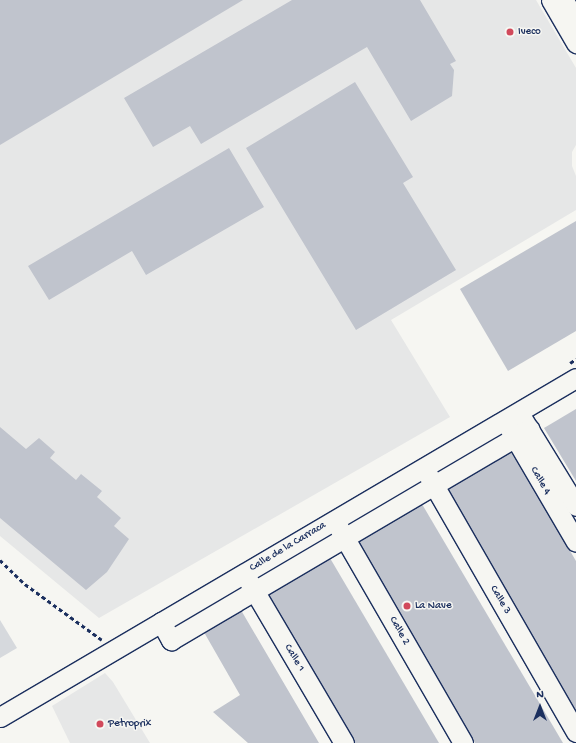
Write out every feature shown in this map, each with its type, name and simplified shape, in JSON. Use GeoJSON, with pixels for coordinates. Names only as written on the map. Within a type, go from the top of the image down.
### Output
{"type":"FeatureCollection","features":[{"type":"Feature","properties":{"kind":"main road"},"geometry":{"type":"LineString","coordinates":[[562,0],[576,23]]}},
{"type":"Feature","properties":{"kind":"street"},"geometry":{"type":"LineString","coordinates":[[551,0],[576,43]]}},
{"type":"Feature","properties":{"kind":"street","name":"Calle de la Carraca"},"geometry":{"type":"LineString","coordinates":[[0,717],[576,378]]}},
{"type":"Feature","properties":{"kind":"street"},"geometry":{"type":"LineString","coordinates":[[512,416],[522,433],[576,506]]}},
{"type":"Feature","properties":{"kind":"street"},"geometry":{"type":"LineString","coordinates":[[161,622],[171,640],[345,538],[433,484],[522,433]]}},
{"type":"Feature","properties":{"kind":"street","name":"Calle 4"},"geometry":{"type":"LineString","coordinates":[[522,433],[576,542]]}},
{"type":"Feature","properties":{"kind":"street","name":"Calle 3"},"geometry":{"type":"LineString","coordinates":[[424,467],[576,732]]}},
{"type":"Feature","properties":{"kind":"street","name":"Calle 2"},"geometry":{"type":"LineString","coordinates":[[334,520],[463,743]]}},
{"type":"Feature","properties":{"kind":"street","name":"Calle 1"},"geometry":{"type":"LineString","coordinates":[[244,573],[344,743]]}},
{"type":"Feature","properties":{"kind":"path"},"geometry":{"type":"LineString","coordinates":[[0,560],[24,584],[115,649]]}},
{"type":"Feature","properties":{"kind":"shaded area","name":"Iveco"},"geometry":{"type":"Polygon","coordinates":[[[0,0],[536,0],[576,68],[576,145],[572,152],[572,166],[576,176],[576,210],[391,320],[450,417],[99,618],[0,536],[0,0]]]}},
{"type":"Feature","properties":{"kind":"shaded area"},"geometry":{"type":"Polygon","coordinates":[[[0,620],[17,648],[0,658],[0,620]]]}},
{"type":"Feature","properties":{"kind":"shaded area","name":"Petroprix"},"geometry":{"type":"Polygon","coordinates":[[[105,673],[113,682],[150,743],[70,743],[52,706],[105,673]]]}},
{"type":"Feature","properties":{"kind":"building"},"geometry":{"type":"Polygon","coordinates":[[[0,0],[243,0],[0,145],[0,0]]]}},
{"type":"Feature","properties":{"kind":"building"},"geometry":{"type":"Polygon","coordinates":[[[292,0],[420,0],[456,61],[450,64],[454,70],[452,96],[411,121],[367,47],[201,144],[190,126],[153,147],[124,98],[292,0]]]}},
{"type":"Feature","properties":{"kind":"building"},"geometry":{"type":"Polygon","coordinates":[[[355,82],[413,177],[403,183],[456,270],[356,330],[246,148],[355,82]]]}},
{"type":"Feature","properties":{"kind":"building"},"geometry":{"type":"Polygon","coordinates":[[[229,148],[264,207],[146,275],[132,251],[49,300],[28,266],[229,148]]]}},
{"type":"Feature","properties":{"kind":"building"},"geometry":{"type":"Polygon","coordinates":[[[576,221],[576,331],[508,371],[460,289],[576,221]]]}},
{"type":"Feature","properties":{"kind":"building"},"geometry":{"type":"Polygon","coordinates":[[[576,409],[576,481],[544,428],[576,409]]]}},
{"type":"Feature","properties":{"kind":"building"},"geometry":{"type":"Polygon","coordinates":[[[0,427],[26,449],[39,438],[55,452],[50,458],[76,480],[81,474],[102,491],[97,497],[121,518],[114,526],[129,539],[107,572],[86,590],[0,518],[0,427]]]}},
{"type":"Feature","properties":{"kind":"building"},"geometry":{"type":"Polygon","coordinates":[[[508,447],[576,561],[576,712],[444,485],[508,447]]]}},
{"type":"Feature","properties":{"kind":"building"},"geometry":{"type":"Polygon","coordinates":[[[419,499],[563,743],[475,743],[354,535],[419,499]]]}},
{"type":"Feature","properties":{"kind":"building"},"geometry":{"type":"Polygon","coordinates":[[[327,553],[439,743],[354,743],[264,590],[327,553]]]}},
{"type":"Feature","properties":{"kind":"building"},"geometry":{"type":"Polygon","coordinates":[[[238,605],[319,743],[248,743],[213,712],[240,695],[201,627],[238,605]]]}},
{"type":"Feature","properties":{"kind":"place","name":"Iveco"},"geometry":{"type":"Point","coordinates":[510,32]}},
{"type":"Feature","properties":{"kind":"place","name":"La Nave"},"geometry":{"type":"Point","coordinates":[407,606]}},
{"type":"Feature","properties":{"kind":"place","name":"Petroprix"},"geometry":{"type":"Point","coordinates":[100,724]}}]}
